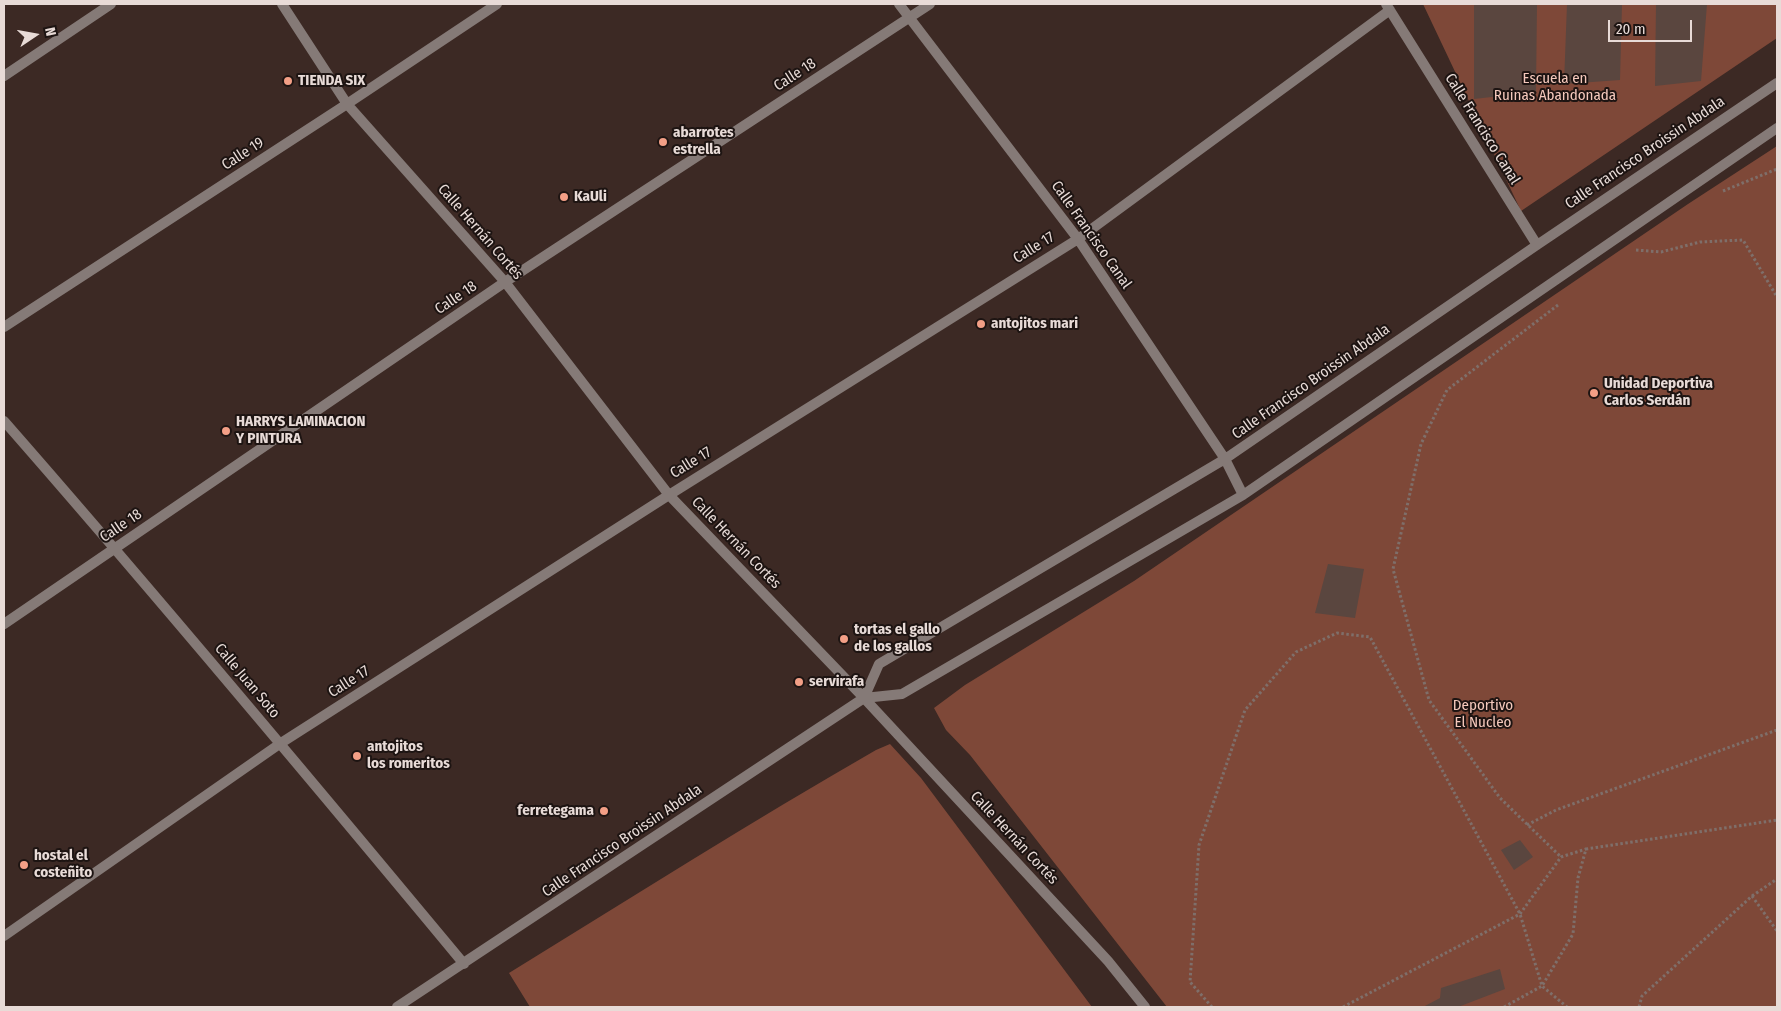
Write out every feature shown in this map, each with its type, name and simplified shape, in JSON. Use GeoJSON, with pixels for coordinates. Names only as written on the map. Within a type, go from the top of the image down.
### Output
{"type":"FeatureCollection","features":[{"type":"Feature","properties":{"kind":"street"},"geometry":{"type":"LineString","coordinates":[[4,76],[111,4]]}},
{"type":"Feature","properties":{"kind":"street","name":"Calle Hernán Cortés"},"geometry":{"type":"LineString","coordinates":[[282,4],[347,104],[505,282],[669,495],[864,698],[1108,961],[1145,1007]]}},
{"type":"Feature","properties":{"kind":"street","name":"Calle 19"},"geometry":{"type":"LineString","coordinates":[[4,327],[497,4]]}},
{"type":"Feature","properties":{"kind":"street","name":"Calle Francisco Canal"},"geometry":{"type":"LineString","coordinates":[[899,4],[1078,239],[1225,459],[1243,495]]}},
{"type":"Feature","properties":{"kind":"street","name":"Calle 18"},"geometry":{"type":"LineString","coordinates":[[4,624],[505,282],[930,4]]}},
{"type":"Feature","properties":{"kind":"street","name":"Calle Francisco Canal"},"geometry":{"type":"LineString","coordinates":[[1388,7],[1537,244]]}},
{"type":"Feature","properties":{"kind":"street","name":"Calle 17"},"geometry":{"type":"LineString","coordinates":[[4,936],[281,743],[669,495],[1078,239],[1388,7]]}},
{"type":"Feature","properties":{"kind":"street","name":"Calle Francisco Broissin Abdala"},"geometry":{"type":"LineString","coordinates":[[864,698],[879,664],[1225,459],[1537,244],[1777,82]]}},
{"type":"Feature","properties":{"kind":"street","name":"Calle Francisco Broissin Abdala"},"geometry":{"type":"LineString","coordinates":[[397,1007],[864,698],[902,694],[1243,495],[1777,128]]}},
{"type":"Feature","properties":{"kind":"street","name":"Calle Juan Soto"},"geometry":{"type":"LineString","coordinates":[[4,421],[281,743],[464,964]]}},
{"type":"Feature","properties":{"kind":"path"},"geometry":{"type":"LineString","coordinates":[[1629,249],[1661,252],[1700,242],[1743,240],[1777,297]]}},
{"type":"Feature","properties":{"kind":"path"},"geometry":{"type":"LineString","coordinates":[[1525,331],[1447,390],[1421,444],[1393,569],[1429,700],[1500,798],[1560,857]]}},
{"type":"Feature","properties":{"kind":"path"},"geometry":{"type":"LineString","coordinates":[[1212,1007],[1190,982],[1202,836],[1246,710],[1296,652],[1337,632],[1370,637],[1520,914],[1542,986],[1566,1007]]}},
{"type":"Feature","properties":{"kind":"path"},"geometry":{"type":"LineString","coordinates":[[1527,824],[1556,810],[1777,730]]}},
{"type":"Feature","properties":{"kind":"path"},"geometry":{"type":"LineString","coordinates":[[1343,1007],[1520,914],[1560,857],[1586,849],[1777,820]]}},
{"type":"Feature","properties":{"kind":"path"},"geometry":{"type":"LineString","coordinates":[[1504,1007],[1542,986],[1573,934],[1578,878],[1586,849]]}},
{"type":"Feature","properties":{"kind":"path"},"geometry":{"type":"LineString","coordinates":[[1639,1007],[1642,996],[1752,896],[1777,879]]}},
{"type":"Feature","properties":{"kind":"path"},"geometry":{"type":"LineString","coordinates":[[1752,896],[1777,931]]}},
{"type":"Feature","properties":{"kind":"green space","name":"Escuela en Ruinas Abandonada"},"geometry":{"type":"Polygon","coordinates":[[[1423,4],[1777,4],[1777,38],[1521,211],[1423,4]]]}},
{"type":"Feature","properties":{"kind":"green space","name":"Unidad Deportiva Carlos Serdán"},"geometry":{"type":"Polygon","coordinates":[[[1777,146],[1777,1007],[1167,1007],[970,755],[946,730],[934,708],[965,685],[1134,581],[1688,204],[1777,146]]]}},
{"type":"Feature","properties":{"kind":"green space"},"geometry":{"type":"Polygon","coordinates":[[[890,744],[921,778],[1092,1007],[530,1007],[509,973],[784,804],[876,750],[890,744]]]}},
{"type":"Feature","properties":{"kind":"building"},"geometry":{"type":"Polygon","coordinates":[[[1474,4],[1537,4],[1536,92],[1474,99],[1474,4]]]}},
{"type":"Feature","properties":{"kind":"building"},"geometry":{"type":"Polygon","coordinates":[[[1567,4],[1622,4],[1620,80],[1564,84],[1567,4]]]}},
{"type":"Feature","properties":{"kind":"building"},"geometry":{"type":"Polygon","coordinates":[[[1656,4],[1707,4],[1701,81],[1655,86],[1656,4]]]}},
{"type":"Feature","properties":{"kind":"building"},"geometry":{"type":"Polygon","coordinates":[[[1328,564],[1364,569],[1355,618],[1315,613],[1328,564]]]}},
{"type":"Feature","properties":{"kind":"building"},"geometry":{"type":"Polygon","coordinates":[[[1520,840],[1533,857],[1514,870],[1501,850],[1520,840]]]}},
{"type":"Feature","properties":{"kind":"building"},"geometry":{"type":"Polygon","coordinates":[[[1500,969],[1505,989],[1458,1007],[1423,1007],[1440,998],[1441,988],[1500,969]]]}},
{"type":"Feature","properties":{"kind":"place","name":"TIENDA SIX"},"geometry":{"type":"Point","coordinates":[288,81]}},
{"type":"Feature","properties":{"kind":"place","name":"abarrotes estrella"},"geometry":{"type":"Point","coordinates":[663,142]}},
{"type":"Feature","properties":{"kind":"place","name":"KaUli"},"geometry":{"type":"Point","coordinates":[564,197]}},
{"type":"Feature","properties":{"kind":"place","name":"antojitos mari"},"geometry":{"type":"Point","coordinates":[981,324]}},
{"type":"Feature","properties":{"kind":"place","name":"Unidad Deportiva Carlos Serdán"},"geometry":{"type":"Point","coordinates":[1594,393]}},
{"type":"Feature","properties":{"kind":"place","name":"HARRYS LAMINACION Y PINTURA"},"geometry":{"type":"Point","coordinates":[226,431]}},
{"type":"Feature","properties":{"kind":"place","name":"tortas el gallo de los gallos"},"geometry":{"type":"Point","coordinates":[844,639]}},
{"type":"Feature","properties":{"kind":"place","name":"servirafa"},"geometry":{"type":"Point","coordinates":[799,682]}},
{"type":"Feature","properties":{"kind":"place","name":"antojitos los romeritos"},"geometry":{"type":"Point","coordinates":[357,756]}},
{"type":"Feature","properties":{"kind":"place","name":"ferretegama"},"geometry":{"type":"Point","coordinates":[604,811]}},
{"type":"Feature","properties":{"kind":"place","name":"hostal el costeñito"},"geometry":{"type":"Point","coordinates":[24,865]}},
{"type":"Feature","properties":{"kind":"park label","name":"Deportivo El Nucleo"},"geometry":{"type":"Point","coordinates":[1483,714]}}]}
